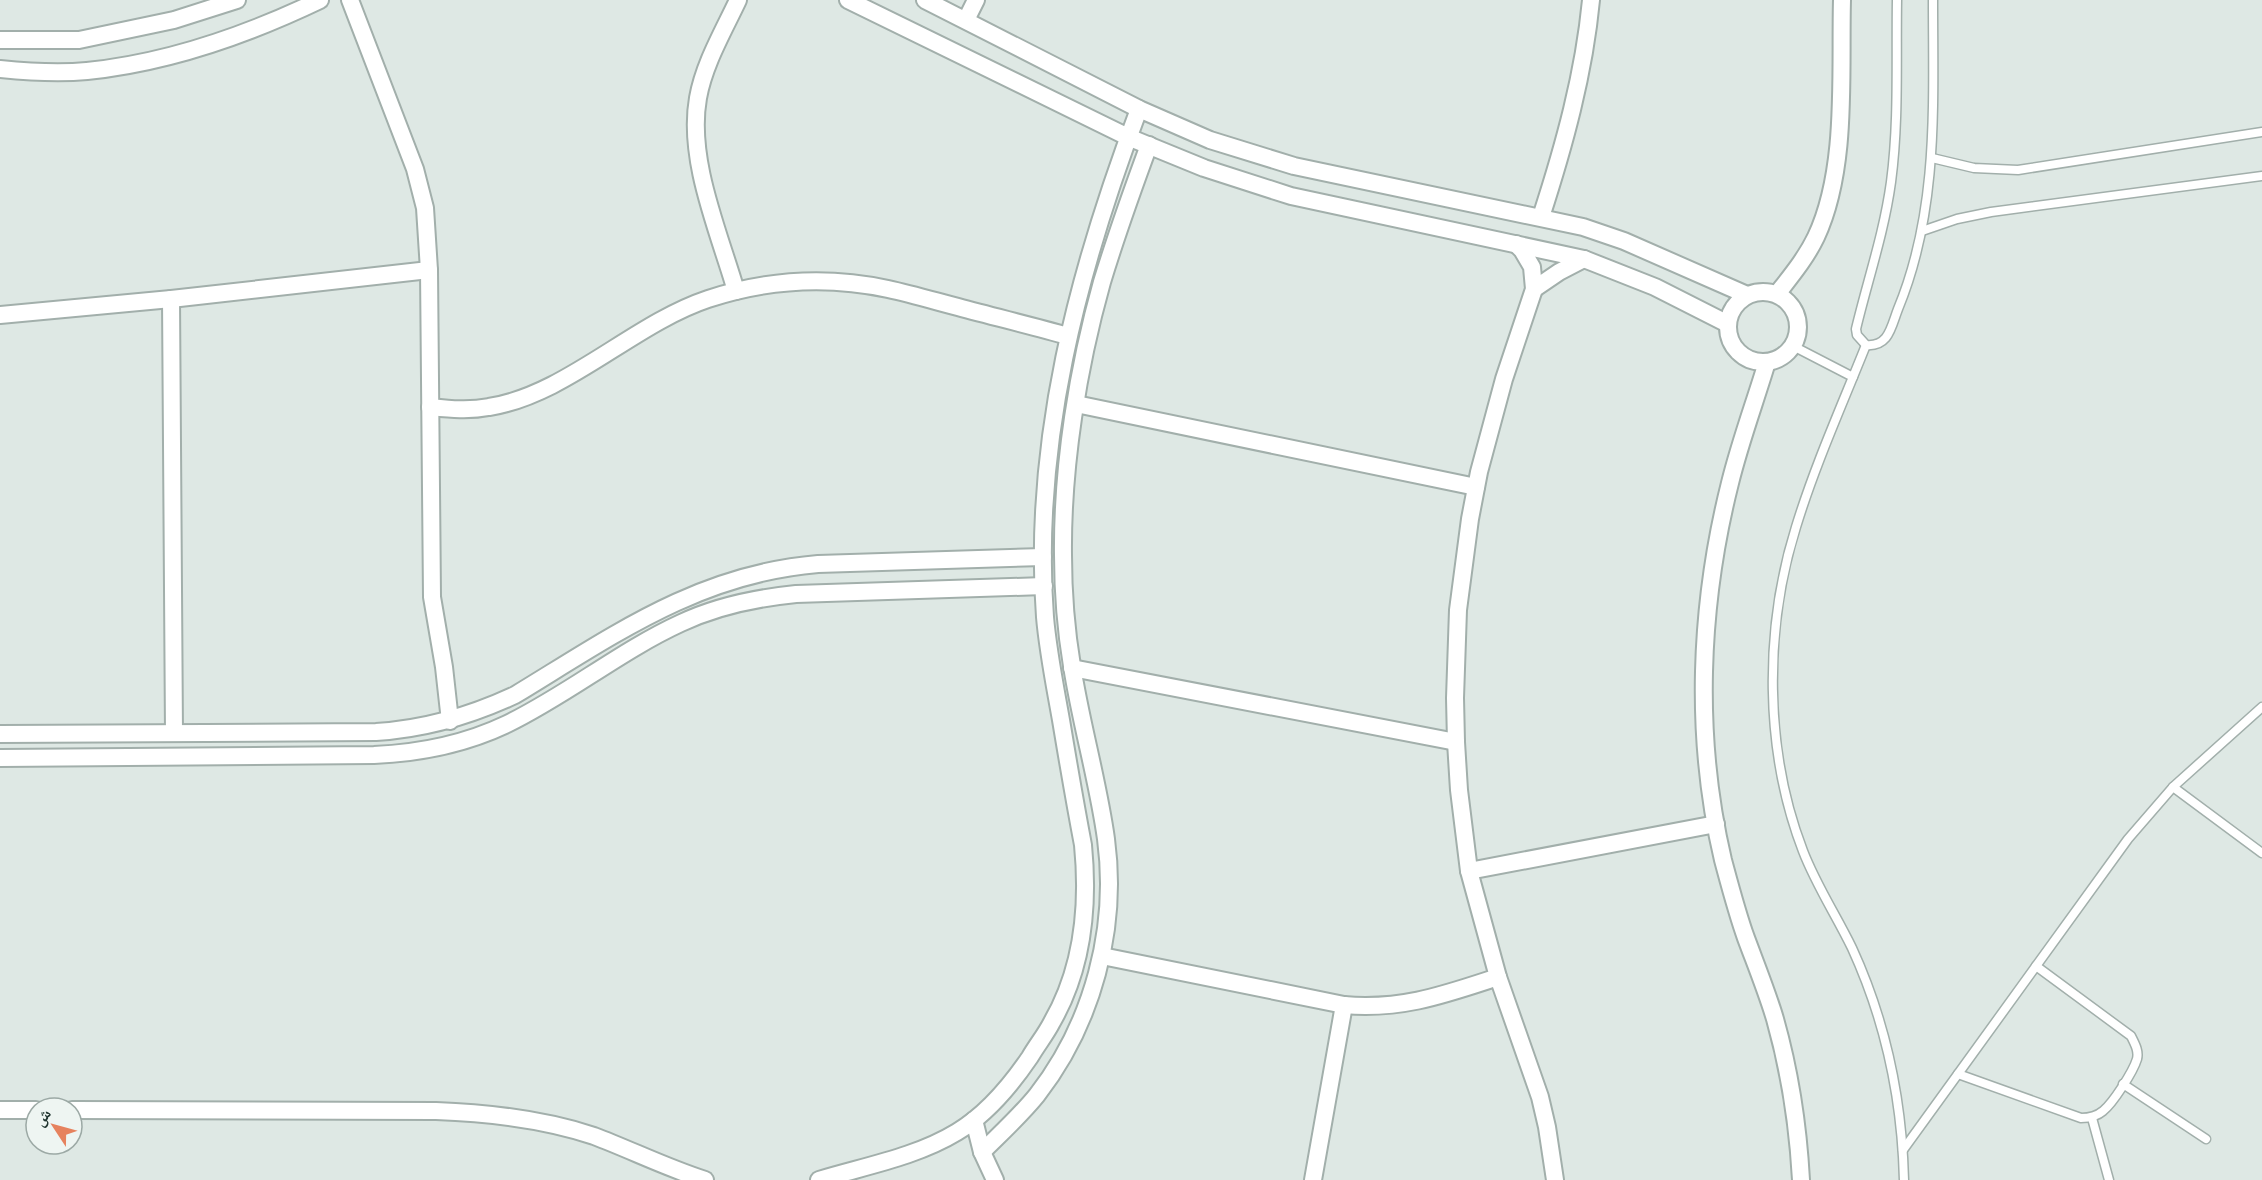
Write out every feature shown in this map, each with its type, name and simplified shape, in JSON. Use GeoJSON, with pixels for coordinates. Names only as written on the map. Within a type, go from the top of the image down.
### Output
{"type":"FeatureCollection","features":[{"type":"Feature","properties":{"kind":"street"},"geometry":{"type":"LineString","coordinates":[[0,40],[79,40],[174,20],[237,0]]}},
{"type":"Feature","properties":{"kind":"street"},"geometry":{"type":"LineString","coordinates":[[0,69],[37,72],[87,71],[137,62],[234,36],[282,19],[320,0]]}},
{"type":"Feature","properties":{"kind":"street"},"geometry":{"type":"LineString","coordinates":[[350,0],[415,169],[424,208],[429,270],[432,597],[444,667],[450,721]]}},
{"type":"Feature","properties":{"kind":"street"},"geometry":{"type":"LineString","coordinates":[[736,291],[698,165],[695,120],[704,76],[738,0]]}},
{"type":"Feature","properties":{"kind":"street"},"geometry":{"type":"LineString","coordinates":[[848,0],[1128,137],[1204,168],[1291,196],[1584,259],[1656,287],[1728,324]]}},
{"type":"Feature","properties":{"kind":"street"},"geometry":{"type":"LineString","coordinates":[[925,0],[950,5],[966,20],[1139,109],[1210,140],[1294,166],[1583,227],[1624,241],[1747,295]]}},
{"type":"Feature","properties":{"kind":"street"},"geometry":{"type":"LineString","coordinates":[[966,20],[976,0]]}},
{"type":"Feature","properties":{"kind":"street"},"geometry":{"type":"LineString","coordinates":[[1541,217],[1567,132],[1578,86],[1588,38],[1591,0]]}},
{"type":"Feature","properties":{"kind":"street"},"geometry":{"type":"LineString","coordinates":[[1777,294],[1806,256],[1831,197],[1838,158],[1842,0]]}},
{"type":"Feature","properties":{"kind":"street"},"geometry":{"type":"LineString","coordinates":[[0,46],[0,60]]}},
{"type":"Feature","properties":{"kind":"street"},"geometry":{"type":"LineString","coordinates":[[819,1180],[926,1148],[974,1120],[990,1106],[1020,1072],[1053,1022],[1075,966],[1084,916],[1086,875],[1045,618],[1044,557],[1047,478],[1068,336],[1084,277],[1139,109]]}},
{"type":"Feature","properties":{"kind":"street"},"geometry":{"type":"LineString","coordinates":[[982,1152],[1037,1095],[1056,1065],[1088,1003],[1102,956],[1108,923],[1109,869],[1106,839],[1072,668],[1063,552],[1066,479],[1076,404],[1102,283],[1149,146]]}},
{"type":"Feature","properties":{"kind":"street"},"geometry":{"type":"LineString","coordinates":[[1516,243],[1532,267],[1534,290],[1504,379],[1476,487],[1462,567],[1455,687],[1456,742],[1459,790],[1469,871],[1498,977],[1540,1097],[1555,1180]]}},
{"type":"Feature","properties":{"kind":"street"},"geometry":{"type":"LineString","coordinates":[[1534,290],[1559,272],[1584,259]]}},
{"type":"Feature","properties":{"kind":"street"},"geometry":{"type":"LineString","coordinates":[[0,315],[171,299],[429,270]]}},
{"type":"Feature","properties":{"kind":"street"},"geometry":{"type":"LineString","coordinates":[[430,406],[469,410],[488,408],[523,399],[678,311],[736,291],[798,282],[858,284],[888,289],[1068,336]]}},
{"type":"Feature","properties":{"kind":"street"},"geometry":{"type":"LineString","coordinates":[[1757,292],[1777,294],[1786,299],[1797,316],[1797,337],[1793,346],[1786,354],[1767,362],[1747,358],[1739,352],[1729,334],[1728,324],[1734,307],[1747,295],[1757,292]]}},
{"type":"Feature","properties":{"kind":"street"},"geometry":{"type":"LineString","coordinates":[[171,299],[174,733]]}},
{"type":"Feature","properties":{"kind":"street"},"geometry":{"type":"LineString","coordinates":[[1767,362],[1730,482],[1717,540],[1709,598],[1704,696],[1705,735],[1710,794],[1734,899],[1765,987],[1786,1058],[1796,1123],[1801,1180]]}},
{"type":"Feature","properties":{"kind":"street"},"geometry":{"type":"LineString","coordinates":[[1076,404],[1476,487]]}},
{"type":"Feature","properties":{"kind":"street"},"geometry":{"type":"LineString","coordinates":[[0,734],[401,730],[450,721],[472,714],[515,695],[628,627],[680,599],[760,572],[818,564],[1044,557]]}},
{"type":"Feature","properties":{"kind":"street"},"geometry":{"type":"LineString","coordinates":[[0,758],[374,755],[428,750],[454,744],[506,725],[659,634],[703,613],[726,606],[772,596],[796,594],[1044,586]]}},
{"type":"Feature","properties":{"kind":"street"},"geometry":{"type":"LineString","coordinates":[[1072,668],[1456,742]]}},
{"type":"Feature","properties":{"kind":"street"},"geometry":{"type":"LineString","coordinates":[[1469,871],[1716,824]]}},
{"type":"Feature","properties":{"kind":"street"},"geometry":{"type":"LineString","coordinates":[[1102,956],[1344,1005],[1368,1007],[1406,1004],[1441,996],[1498,977]]}},
{"type":"Feature","properties":{"kind":"street"},"geometry":{"type":"LineString","coordinates":[[1313,1180],[1344,1005]]}},
{"type":"Feature","properties":{"kind":"street"},"geometry":{"type":"LineString","coordinates":[[0,1110],[24,1110]]}},
{"type":"Feature","properties":{"kind":"street"},"geometry":{"type":"LineString","coordinates":[[84,1110],[436,1110],[483,1114],[535,1121],[593,1136],[705,1180]]}},
{"type":"Feature","properties":{"kind":"street"},"geometry":{"type":"LineString","coordinates":[[974,1120],[982,1152],[995,1180]]}},
{"type":"Feature","properties":{"kind":"lane"},"geometry":{"type":"LineString","coordinates":[[1897,0],[1895,148],[1881,240],[1856,329],[1857,335],[1866,345],[1876,346],[1885,340],[1904,294],[1922,231],[1932,158],[1933,0]]}},
{"type":"Feature","properties":{"kind":"lane"},"geometry":{"type":"LineString","coordinates":[[1932,158],[1974,168],[2018,170],[2262,132]]}},
{"type":"Feature","properties":{"kind":"lane"},"geometry":{"type":"LineString","coordinates":[[1922,231],[1957,219],[1991,212],[2262,176]]}},
{"type":"Feature","properties":{"kind":"lane"},"geometry":{"type":"LineString","coordinates":[[1866,345],[1808,492],[1786,562],[1775,634],[1774,707],[1783,780],[1803,851],[1818,885],[1851,946],[1865,978],[1880,1023],[1895,1080],[1904,1180]]}},
{"type":"Feature","properties":{"kind":"lane"},"geometry":{"type":"LineString","coordinates":[[1793,346],[1853,376]]}},
{"type":"Feature","properties":{"kind":"lane"},"geometry":{"type":"LineString","coordinates":[[1903,1150],[2128,839],[2173,787],[2262,706]]}},
{"type":"Feature","properties":{"kind":"lane"},"geometry":{"type":"LineString","coordinates":[[2173,787],[2262,853]]}},
{"type":"Feature","properties":{"kind":"lane"},"geometry":{"type":"LineString","coordinates":[[1958,1074],[2081,1118],[2092,1118],[2102,1113],[2109,1105],[2137,1058],[2132,1036],[2036,966]]}},
{"type":"Feature","properties":{"kind":"lane"},"geometry":{"type":"LineString","coordinates":[[2122,1084],[2206,1139]]}},
{"type":"Feature","properties":{"kind":"lane"},"geometry":{"type":"LineString","coordinates":[[2092,1118],[2109,1180]]}}]}
